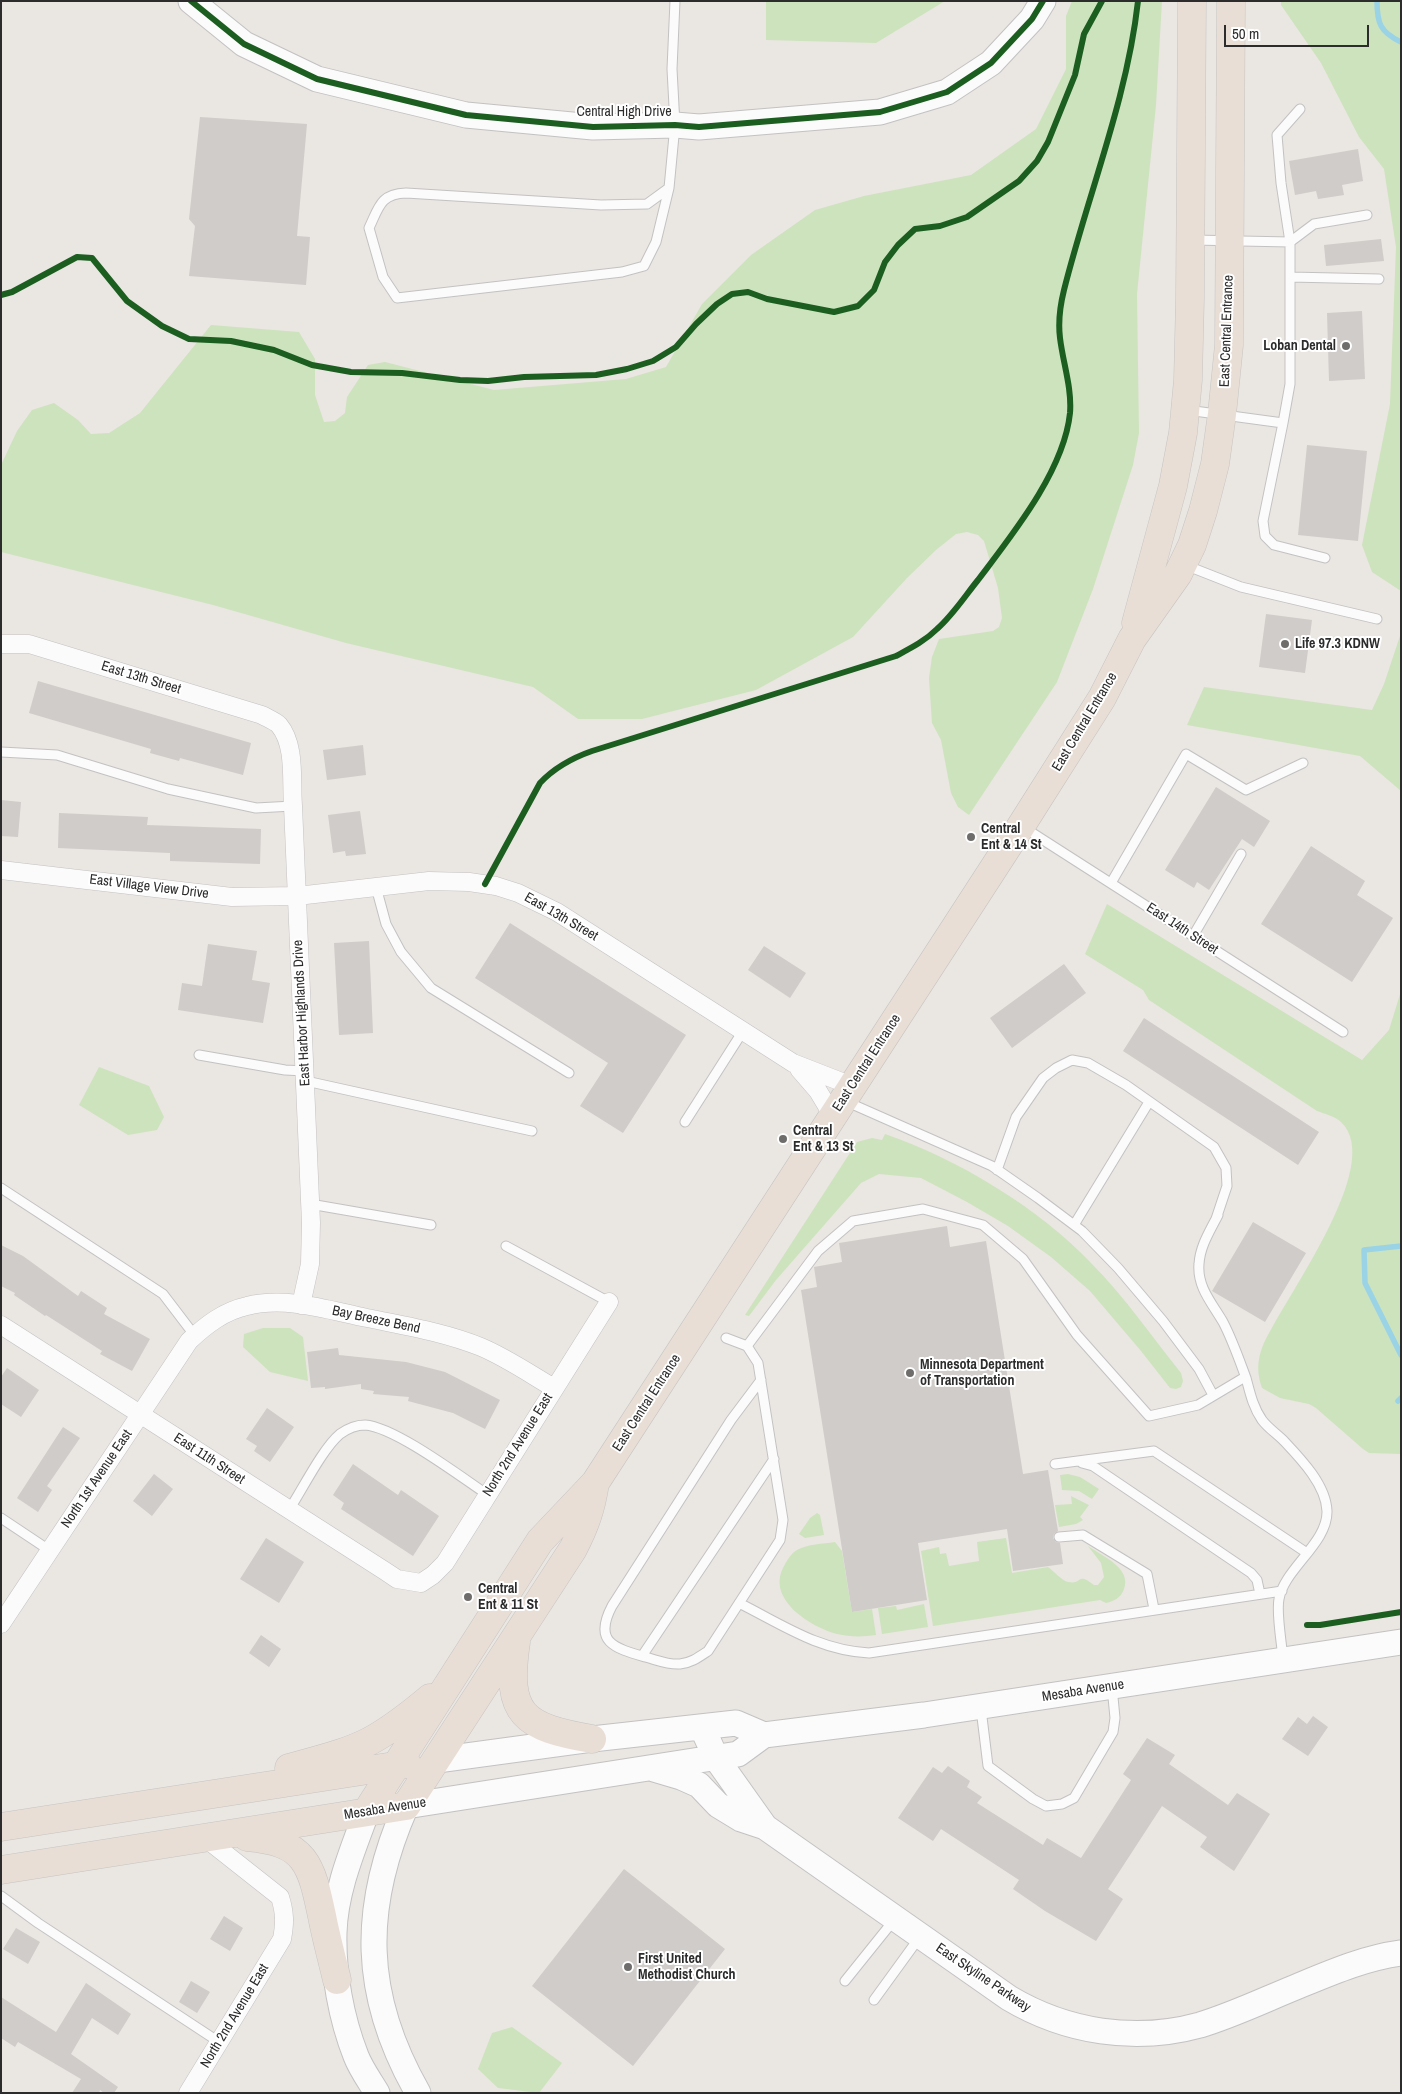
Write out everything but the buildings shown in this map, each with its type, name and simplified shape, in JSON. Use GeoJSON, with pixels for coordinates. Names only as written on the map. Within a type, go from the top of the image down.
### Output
{"type":"FeatureCollection","features":[{"type":"Feature","properties":{"kind":"highway","name":"East Central Entrance"},"geometry":{"type":"LineString","coordinates":[[1132,639],[1173,486],[1183,434],[1188,380],[1191,240],[1192,1]]}},
{"type":"Feature","properties":{"kind":"highway","name":"East Central Entrance"},"geometry":{"type":"LineString","coordinates":[[367,1811],[540,1541],[595,1483],[1021,826],[1102,698],[1132,639],[1178,574],[1192,545],[1215,464],[1229,345],[1231,1]]}},
{"type":"Feature","properties":{"kind":"highway","name":"East Central Entrance"},"geometry":{"type":"LineString","coordinates":[[406,1806],[517,1637],[584,1529],[591,1511],[595,1483]]}},
{"type":"Feature","properties":{"kind":"highway"},"geometry":{"type":"LineString","coordinates":[[517,1637],[513,1687],[524,1714],[535,1724],[547,1730],[592,1739]]}},
{"type":"Feature","properties":{"kind":"highway"},"geometry":{"type":"LineString","coordinates":[[188,1798],[330,1756],[368,1742],[406,1718],[448,1682]]}},
{"type":"Feature","properties":{"kind":"highway"},"geometry":{"type":"LineString","coordinates":[[1,1827],[437,1760]]}},
{"type":"Feature","properties":{"kind":"highway","name":"Mesaba Avenue"},"geometry":{"type":"LineString","coordinates":[[1,1870],[406,1806]]}},
{"type":"Feature","properties":{"kind":"highway"},"geometry":{"type":"LineString","coordinates":[[211,1836],[272,1840],[294,1850],[304,1859],[316,1885],[337,1980]]}},
{"type":"Feature","properties":{"kind":"main road","name":"Central High Drive"},"geometry":{"type":"LineString","coordinates":[[191,1],[244,44],[317,79],[466,116],[593,127],[675,124],[699,127],[880,112],[947,92],[991,63],[1032,19],[1043,1]]}},
{"type":"Feature","properties":{"kind":"main road","name":"Mesaba Avenue"},"geometry":{"type":"LineString","coordinates":[[406,1806],[738,1754],[764,1735],[980,1706],[1401,1642]]}},
{"type":"Feature","properties":{"kind":"main road"},"geometry":{"type":"LineString","coordinates":[[437,1760],[592,1739],[736,1723],[764,1735]]}},
{"type":"Feature","properties":{"kind":"main road","name":"East Skyline Parkway"},"geometry":{"type":"LineString","coordinates":[[702,1727],[716,1758],[765,1827],[1009,1998],[1034,2013],[1087,2029],[1119,2033],[1150,2033],[1199,2025],[1223,2018],[1356,1963],[1401,1953]]}},
{"type":"Feature","properties":{"kind":"main road"},"geometry":{"type":"LineString","coordinates":[[650,1768],[681,1777],[698,1785],[718,1805],[741,1819],[765,1827]]}},
{"type":"Feature","properties":{"kind":"main road"},"geometry":{"type":"LineString","coordinates":[[406,1806],[391,1839],[382,1871],[375,1909],[373,1951],[377,1989],[386,2026],[401,2064],[418,2093]]}},
{"type":"Feature","properties":{"kind":"main road"},"geometry":{"type":"LineString","coordinates":[[367,1811],[353,1849],[341,1891],[334,1932],[337,1980],[345,2022],[357,2058],[377,2093]]}},
{"type":"Feature","properties":{"kind":"street","name":"East 13th Street"},"geometry":{"type":"LineString","coordinates":[[1,644],[29,644],[262,715],[278,724]]}},
{"type":"Feature","properties":{"kind":"street","name":"East Harbor Highlands Drive"},"geometry":{"type":"LineString","coordinates":[[278,724],[289,747],[293,806],[312,1242],[310,1264],[301,1305]]}},
{"type":"Feature","properties":{"kind":"street","name":"East Village View Drive"},"geometry":{"type":"LineString","coordinates":[[1,870],[232,897],[297,896]]}},
{"type":"Feature","properties":{"kind":"street","name":"East 13th Street"},"geometry":{"type":"LineString","coordinates":[[297,896],[446,880],[496,886],[518,893],[557,912],[743,1031],[793,1063],[843,1101]]}},
{"type":"Feature","properties":{"kind":"street","name":"East 13th Street"},"geometry":{"type":"LineString","coordinates":[[793,1063],[812,1083],[843,1101]]}},
{"type":"Feature","properties":{"kind":"street","name":"North 2nd Avenue East"},"geometry":{"type":"LineString","coordinates":[[421,1583],[433,1575],[445,1563],[609,1302]]}},
{"type":"Feature","properties":{"kind":"street","name":"Bay Breeze Bend"},"geometry":{"type":"LineString","coordinates":[[195,1336],[225,1313],[247,1306],[286,1303],[301,1305],[458,1339],[508,1360],[554,1388]]}},
{"type":"Feature","properties":{"kind":"street","name":"East 11th Street"},"geometry":{"type":"LineString","coordinates":[[1,1325],[398,1579],[421,1583]]}},
{"type":"Feature","properties":{"kind":"street","name":"North 1st Avenue East"},"geometry":{"type":"LineString","coordinates":[[1,1624],[184,1348],[195,1336]]}},
{"type":"Feature","properties":{"kind":"street","name":"North 2nd Avenue East"},"geometry":{"type":"LineString","coordinates":[[188,2093],[282,1939],[286,1922],[285,1910],[280,1897],[211,1836]]}},
{"type":"Feature","properties":{"kind":"lane"},"geometry":{"type":"LineString","coordinates":[[669,188],[647,204],[601,205],[391,193],[381,202],[369,228],[383,277],[398,298],[622,272],[644,266],[656,242],[669,188],[675,124],[672,69],[675,1]]}},
{"type":"Feature","properties":{"kind":"lane"},"geometry":{"type":"LineString","coordinates":[[1300,109],[1277,135],[1281,183],[1290,242],[1290,384],[1263,521],[1265,536],[1274,545],[1325,558]]}},
{"type":"Feature","properties":{"kind":"lane"},"geometry":{"type":"LineString","coordinates":[[1191,240],[1290,242],[1314,224],[1367,215]]}},
{"type":"Feature","properties":{"kind":"lane"},"geometry":{"type":"LineString","coordinates":[[1290,277],[1379,279]]}},
{"type":"Feature","properties":{"kind":"lane"},"geometry":{"type":"LineString","coordinates":[[1185,410],[1283,423]]}},
{"type":"Feature","properties":{"kind":"lane"},"geometry":{"type":"LineString","coordinates":[[1182,564],[1241,587],[1377,619]]}},
{"type":"Feature","properties":{"kind":"lane"},"geometry":{"type":"LineString","coordinates":[[1,752],[57,755],[168,789],[256,808],[293,806]]}},
{"type":"Feature","properties":{"kind":"lane"},"geometry":{"type":"LineString","coordinates":[[1111,883],[1186,754],[1246,790],[1303,763]]}},
{"type":"Feature","properties":{"kind":"lane","name":"East 14th Street"},"geometry":{"type":"LineString","coordinates":[[1021,826],[1342,1032]]}},
{"type":"Feature","properties":{"kind":"lane"},"geometry":{"type":"LineString","coordinates":[[1193,936],[1241,854]]}},
{"type":"Feature","properties":{"kind":"lane"},"geometry":{"type":"LineString","coordinates":[[376,887],[386,924],[401,952],[432,988],[569,1073]]}},
{"type":"Feature","properties":{"kind":"lane"},"geometry":{"type":"LineString","coordinates":[[685,1122],[743,1031]]}},
{"type":"Feature","properties":{"kind":"lane"},"geometry":{"type":"LineString","coordinates":[[200,1056],[285,1070],[532,1131]]}},
{"type":"Feature","properties":{"kind":"lane"},"geometry":{"type":"LineString","coordinates":[[997,1170],[1016,1117],[1043,1078],[1056,1068],[1072,1060],[1088,1063],[1126,1085],[1214,1147],[1226,1168],[1227,1186],[1217,1217],[1202,1248],[1198,1264],[1206,1298],[1222,1322],[1237,1354],[1253,1405],[1263,1422],[1284,1442],[1316,1481],[1324,1496],[1327,1512],[1324,1528],[1278,1600],[1283,1660]]}},
{"type":"Feature","properties":{"kind":"lane"},"geometry":{"type":"LineString","coordinates":[[843,1101],[997,1170],[1074,1225],[1118,1268],[1162,1321],[1199,1369],[1213,1396]]}},
{"type":"Feature","properties":{"kind":"lane"},"geometry":{"type":"LineString","coordinates":[[1074,1225],[1149,1102]]}},
{"type":"Feature","properties":{"kind":"lane"},"geometry":{"type":"LineString","coordinates":[[1,1188],[163,1294],[195,1336]]}},
{"type":"Feature","properties":{"kind":"lane"},"geometry":{"type":"LineString","coordinates":[[310,1204],[431,1225]]}},
{"type":"Feature","properties":{"kind":"lane"},"geometry":{"type":"LineString","coordinates":[[747,1346],[818,1252],[853,1221],[923,1209],[983,1225],[1023,1259],[1077,1335],[1149,1416],[1198,1405],[1245,1377]]}},
{"type":"Feature","properties":{"kind":"lane"},"geometry":{"type":"LineString","coordinates":[[506,1246],[609,1302]]}},
{"type":"Feature","properties":{"kind":"lane"},"geometry":{"type":"LineString","coordinates":[[726,1338],[747,1346],[758,1362],[761,1380],[774,1459],[783,1520],[780,1540],[708,1651],[696,1659],[680,1664],[669,1664],[614,1646],[606,1636],[605,1619],[731,1420],[761,1380]]}},
{"type":"Feature","properties":{"kind":"lane"},"geometry":{"type":"LineString","coordinates":[[289,1510],[334,1440],[345,1430],[363,1425],[381,1430],[421,1451],[488,1494]]}},
{"type":"Feature","properties":{"kind":"lane"},"geometry":{"type":"LineString","coordinates":[[1055,1464],[1154,1451],[1307,1553]]}},
{"type":"Feature","properties":{"kind":"lane"},"geometry":{"type":"LineString","coordinates":[[642,1656],[774,1459]]}},
{"type":"Feature","properties":{"kind":"lane"},"geometry":{"type":"LineString","coordinates":[[1077,1461],[1093,1466],[1251,1573],[1258,1580],[1260,1594]]}},
{"type":"Feature","properties":{"kind":"lane"},"geometry":{"type":"LineString","coordinates":[[1,1518],[49,1550]]}},
{"type":"Feature","properties":{"kind":"lane"},"geometry":{"type":"LineString","coordinates":[[1059,1537],[1082,1535],[1147,1574],[1154,1610]]}},
{"type":"Feature","properties":{"kind":"lane"},"geometry":{"type":"LineString","coordinates":[[739,1604],[811,1641],[847,1652],[869,1653],[1282,1591]]}},
{"type":"Feature","properties":{"kind":"lane"},"geometry":{"type":"LineString","coordinates":[[980,1706],[988,1766],[1033,1799],[1046,1806],[1054,1805],[1074,1798],[1113,1732],[1115,1718],[1112,1686]]}},
{"type":"Feature","properties":{"kind":"lane"},"geometry":{"type":"LineString","coordinates":[[1,1896],[46,1928],[219,2042]]}},
{"type":"Feature","properties":{"kind":"lane"},"geometry":{"type":"LineString","coordinates":[[845,1981],[896,1918]]}},
{"type":"Feature","properties":{"kind":"lane"},"geometry":{"type":"LineString","coordinates":[[874,2000],[920,1936]]}},
{"type":"Feature","properties":{"kind":"green space"},"geometry":{"type":"Polygon","coordinates":[[[766,1],[945,1],[876,43],[766,40],[766,1]]]}},
{"type":"Feature","properties":{"kind":"green space"},"geometry":{"type":"Polygon","coordinates":[[[1072,1],[1162,1],[1156,105],[1137,294],[1139,433],[1133,465],[1093,589],[1057,682],[969,815],[958,807],[951,793],[941,740],[932,723],[929,678],[932,657],[939,639],[993,631],[999,627],[1002,618],[998,588],[984,541],[978,535],[967,532],[956,534],[936,550],[907,578],[853,637],[756,690],[642,719],[578,719],[533,687],[346,643],[213,605],[1,552],[1,465],[17,431],[32,410],[54,403],[78,420],[91,434],[109,433],[140,413],[211,325],[299,332],[315,359],[315,395],[324,422],[335,421],[345,413],[347,397],[368,365],[385,362],[494,390],[626,379],[666,367],[702,304],[751,255],[815,210],[864,196],[971,175],[1036,129],[1066,69],[1066,16],[1072,1]]]}},
{"type":"Feature","properties":{"kind":"green space"},"geometry":{"type":"Polygon","coordinates":[[[1281,1],[1401,1],[1401,591],[1372,572],[1362,545],[1390,404],[1396,247],[1384,169],[1359,137],[1321,63],[1281,5],[1281,1]]]}},
{"type":"Feature","properties":{"kind":"green space"},"geometry":{"type":"Polygon","coordinates":[[[1401,633],[1401,791],[1360,756],[1187,725],[1204,687],[1372,710],[1384,684],[1401,633]]]}},
{"type":"Feature","properties":{"kind":"green space"},"geometry":{"type":"Polygon","coordinates":[[[1107,904],[1362,1060],[1389,1030],[1401,991],[1401,1454],[1369,1453],[1316,1408],[1309,1404],[1280,1398],[1262,1388],[1258,1373],[1260,1353],[1272,1327],[1307,1268],[1341,1201],[1351,1169],[1352,1142],[1339,1120],[1317,1111],[1149,1000],[1143,990],[1085,954],[1107,904]]]}},
{"type":"Feature","properties":{"kind":"green space"},"geometry":{"type":"Polygon","coordinates":[[[99,1067],[149,1086],[164,1117],[157,1130],[128,1135],[79,1105],[99,1067]]]}},
{"type":"Feature","properties":{"kind":"green space"},"geometry":{"type":"Polygon","coordinates":[[[885,1134],[913,1144],[969,1171],[1022,1205],[1071,1243],[1116,1290],[1181,1373],[1183,1381],[1181,1387],[1176,1389],[1170,1388],[1090,1291],[1051,1257],[1008,1226],[921,1178],[879,1174],[861,1183],[776,1280],[749,1316],[745,1315],[857,1142],[872,1138],[882,1140],[885,1134]]]}},
{"type":"Feature","properties":{"kind":"green space"},"geometry":{"type":"Polygon","coordinates":[[[263,1328],[290,1328],[303,1337],[308,1381],[270,1372],[243,1347],[244,1334],[263,1328]]]}},
{"type":"Feature","properties":{"kind":"green space"},"geometry":{"type":"Polygon","coordinates":[[[1068,1474],[1080,1477],[1099,1489],[1092,1499],[1079,1491],[1062,1490],[1060,1475],[1068,1474]]]}},
{"type":"Feature","properties":{"kind":"green space"},"geometry":{"type":"Polygon","coordinates":[[[1071,1496],[1089,1505],[1080,1517],[1083,1520],[1076,1524],[1059,1527],[1055,1505],[1072,1504],[1071,1496]]]}},
{"type":"Feature","properties":{"kind":"green space"},"geometry":{"type":"Polygon","coordinates":[[[817,1513],[820,1515],[824,1535],[805,1538],[799,1534],[810,1518],[817,1513]]]}},
{"type":"Feature","properties":{"kind":"green space"},"geometry":{"type":"Polygon","coordinates":[[[1006,1538],[1012,1573],[1048,1567],[1066,1581],[1076,1582],[1084,1579],[1094,1585],[1098,1585],[1104,1577],[1101,1563],[1088,1546],[1108,1558],[1120,1569],[1124,1575],[1125,1582],[1123,1592],[1117,1599],[1106,1603],[1100,1600],[933,1626],[921,1551],[939,1547],[940,1554],[946,1553],[949,1566],[979,1561],[977,1542],[1006,1538]]]}},
{"type":"Feature","properties":{"kind":"green space"},"geometry":{"type":"Polygon","coordinates":[[[835,1542],[842,1551],[852,1612],[872,1609],[876,1635],[851,1636],[837,1634],[815,1625],[794,1610],[786,1601],[781,1591],[780,1580],[783,1568],[793,1553],[806,1546],[835,1542]]]}},
{"type":"Feature","properties":{"kind":"green space"},"geometry":{"type":"Polygon","coordinates":[[[924,1604],[928,1627],[882,1634],[878,1608],[896,1606],[897,1610],[924,1604]]]}},
{"type":"Feature","properties":{"kind":"green space"},"geometry":{"type":"Polygon","coordinates":[[[512,2027],[562,2063],[539,2093],[498,2088],[478,2069],[492,2033],[512,2027]]]}},
{"type":"Feature","properties":{"kind":"waterway"},"geometry":{"type":"LineString","coordinates":[[1377,1],[1381,26],[1388,34],[1401,42]]}},
{"type":"Feature","properties":{"kind":"waterway"},"geometry":{"type":"LineString","coordinates":[[1401,1246],[1364,1250],[1365,1283],[1401,1355]]}},
{"type":"Feature","properties":{"kind":"waterway"},"geometry":{"type":"LineString","coordinates":[[1398,1401],[1401,1398]]}},
{"type":"Feature","properties":{"kind":"cycle path"},"geometry":{"type":"LineString","coordinates":[[191,1],[244,44],[317,79],[466,115],[593,127],[675,125],[699,127],[880,112],[947,92],[991,63],[1032,19],[1043,1]]}},
{"type":"Feature","properties":{"kind":"cycle path"},"geometry":{"type":"LineString","coordinates":[[1,295],[12,292],[77,257],[92,258],[127,301],[162,326],[189,339],[231,341],[274,350],[312,365],[351,372],[402,373],[460,380],[488,381],[524,377],[596,375],[627,369],[653,361],[676,347],[717,304],[732,294],[748,292],[767,299],[834,312],[858,306],[874,290],[885,262],[898,245],[915,229],[940,226],[967,217],[1019,181],[1037,161],[1048,142],[1075,75],[1084,34],[1102,1]]}},
{"type":"Feature","properties":{"kind":"cycle path"},"geometry":{"type":"LineString","coordinates":[[485,884],[540,783],[558,768],[592,751],[896,656],[923,641],[943,624],[1006,543],[1035,501],[1058,457],[1066,435],[1070,404],[1069,385],[1059,332],[1061,302],[1116,111],[1133,38],[1138,1]]}},
{"type":"Feature","properties":{"kind":"cycle path"},"geometry":{"type":"LineString","coordinates":[[1307,1625],[1320,1625],[1401,1612]]}},
{"type":"Feature","properties":{"kind":"place","name":"Loban Dental"},"geometry":{"type":"Point","coordinates":[1346,346]}},
{"type":"Feature","properties":{"kind":"place","name":"Life 97.3 KDNW"},"geometry":{"type":"Point","coordinates":[1285,644]}},
{"type":"Feature","properties":{"kind":"place","name":"Central Ent & 14 St"},"geometry":{"type":"Point","coordinates":[971,837]}},
{"type":"Feature","properties":{"kind":"place","name":"Central Ent & 13 St"},"geometry":{"type":"Point","coordinates":[783,1139]}},
{"type":"Feature","properties":{"kind":"place","name":"Minnesota Department of Transportation"},"geometry":{"type":"Point","coordinates":[910,1373]}},
{"type":"Feature","properties":{"kind":"place","name":"Central Ent & 11 St"},"geometry":{"type":"Point","coordinates":[468,1597]}},
{"type":"Feature","properties":{"kind":"place","name":"First United Methodist Church"},"geometry":{"type":"Point","coordinates":[628,1967]}}]}
